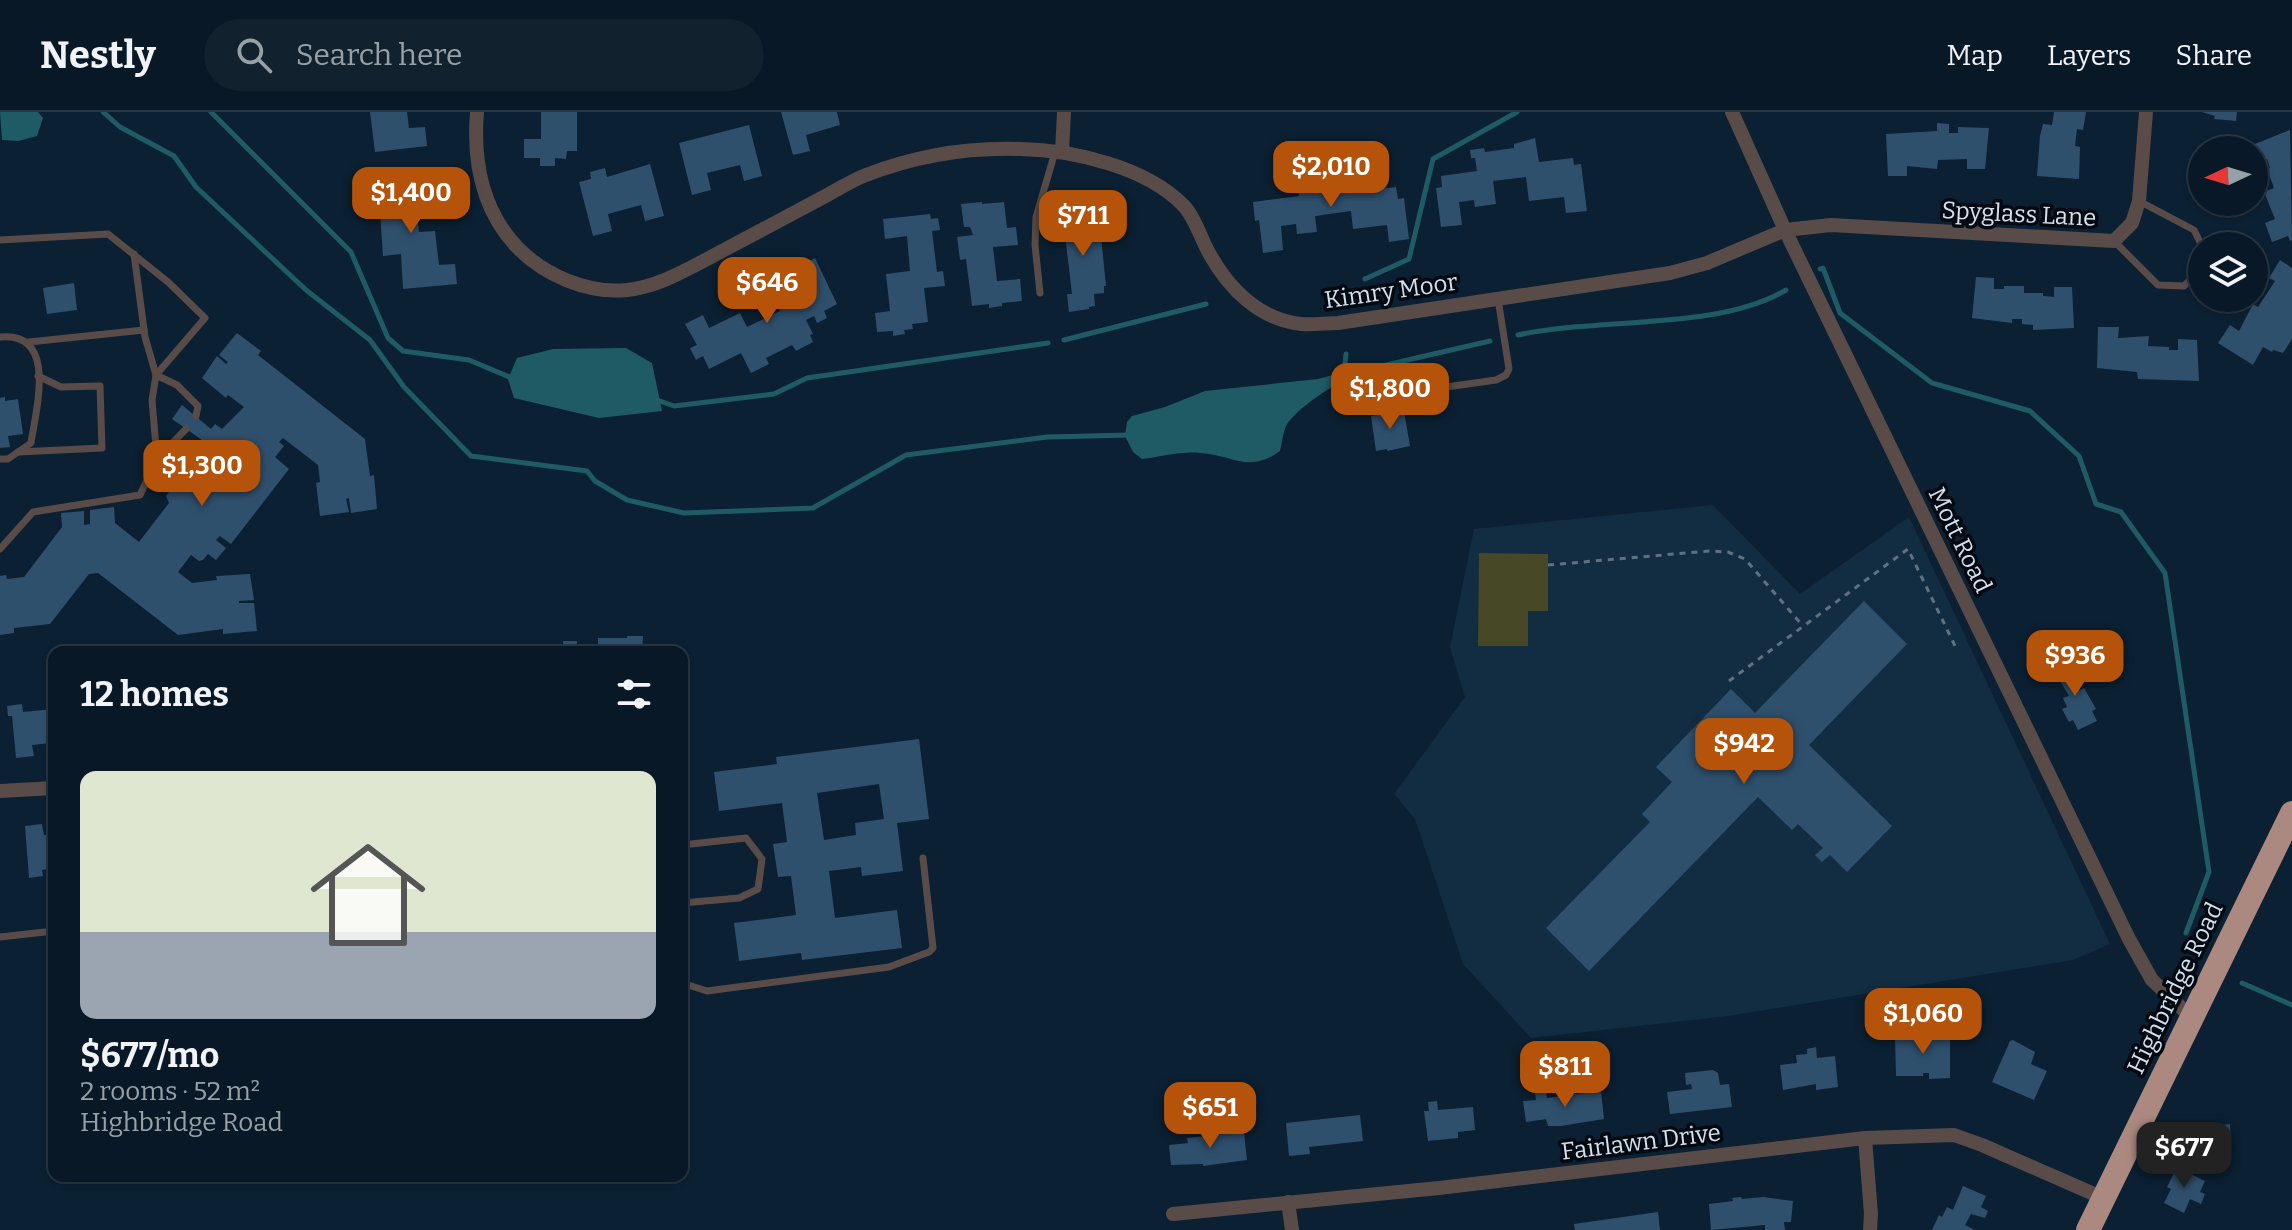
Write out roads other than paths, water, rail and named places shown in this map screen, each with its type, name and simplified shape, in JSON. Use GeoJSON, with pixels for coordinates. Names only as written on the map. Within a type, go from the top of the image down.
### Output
{"type":"FeatureCollection","features":[{"type":"Feature","properties":{"kind":"highway","name":"Highbridge Road"},"geometry":{"type":"LineString","coordinates":[[2088,1230],[2292,813]]}},
{"type":"Feature","properties":{"kind":"street","name":"Kimry Moor"},"geometry":{"type":"LineString","coordinates":[[477,112],[478,172],[490,208],[510,239],[541,267],[566,280],[595,288],[626,290],[665,281],[865,175],[936,155],[986,148],[1059,152],[1115,166],[1160,186],[1186,207],[1210,255],[1232,288],[1263,312],[1302,324],[1338,323],[1670,273],[1707,263],[1785,230]]}},
{"type":"Feature","properties":{"kind":"street"},"geometry":{"type":"LineString","coordinates":[[1059,152],[1064,112]]}},
{"type":"Feature","properties":{"kind":"street","name":"Mott Road"},"geometry":{"type":"LineString","coordinates":[[1732,112],[1785,230],[2129,939],[2152,980],[2191,1017]]}},
{"type":"Feature","properties":{"kind":"street","name":"Spyglass Lane"},"geometry":{"type":"LineString","coordinates":[[1785,230],[1831,225],[2114,241],[2132,223],[2139,201],[2146,112]]}},
{"type":"Feature","properties":{"kind":"street"},"geometry":{"type":"LineString","coordinates":[[0,791],[48,788]]}},
{"type":"Feature","properties":{"kind":"street","name":"Fairlawn Drive"},"geometry":{"type":"LineString","coordinates":[[1173,1214],[1439,1188],[1865,1138],[1954,1135],[2103,1198]]}},
{"type":"Feature","properties":{"kind":"street"},"geometry":{"type":"LineString","coordinates":[[1865,1138],[1870,1230]]}},
{"type":"Feature","properties":{"kind":"street"},"geometry":{"type":"LineString","coordinates":[[1288,1202],[1292,1230]]}},
{"type":"Feature","properties":{"kind":"lane"},"geometry":{"type":"LineString","coordinates":[[1040,293],[1035,245],[1036,217],[1059,152]]}},
{"type":"Feature","properties":{"kind":"lane"},"geometry":{"type":"LineString","coordinates":[[2139,201],[2195,232]]}},
{"type":"Feature","properties":{"kind":"lane"},"geometry":{"type":"LineString","coordinates":[[0,240],[108,234],[168,282],[205,318],[156,375]]}},
{"type":"Feature","properties":{"kind":"lane"},"geometry":{"type":"LineString","coordinates":[[2114,241],[2158,285],[2184,286],[2188,282]]}},
{"type":"Feature","properties":{"kind":"lane"},"geometry":{"type":"LineString","coordinates":[[134,254],[144,330],[156,375],[152,400],[157,459]]}},
{"type":"Feature","properties":{"kind":"lane"},"geometry":{"type":"LineString","coordinates":[[1397,394],[1496,380],[1506,375],[1509,369],[1498,299]]}},
{"type":"Feature","properties":{"kind":"lane"},"geometry":{"type":"LineString","coordinates":[[0,337],[13,335],[29,342],[144,330]]}},
{"type":"Feature","properties":{"kind":"lane"},"geometry":{"type":"LineString","coordinates":[[0,459],[8,459],[31,443],[39,360],[29,342]]}},
{"type":"Feature","properties":{"kind":"lane"},"geometry":{"type":"LineString","coordinates":[[156,375],[177,385],[198,406],[196,416]]}},
{"type":"Feature","properties":{"kind":"lane"},"geometry":{"type":"LineString","coordinates":[[18,452],[102,448],[100,386],[61,387],[38,376]]}},
{"type":"Feature","properties":{"kind":"lane"},"geometry":{"type":"LineString","coordinates":[[0,549],[33,512],[140,495],[157,459],[186,429]]}},
{"type":"Feature","properties":{"kind":"lane"},"geometry":{"type":"LineString","coordinates":[[688,844],[746,838],[762,859],[758,889],[739,898],[688,902]]}},
{"type":"Feature","properties":{"kind":"lane"},"geometry":{"type":"LineString","coordinates":[[688,985],[707,991],[889,967],[929,952],[933,948],[923,858]]}},
{"type":"Feature","properties":{"kind":"lane"},"geometry":{"type":"LineString","coordinates":[[0,937],[48,932]]}},
{"type":"Feature","properties":{"kind":"waterway"},"geometry":{"type":"LineString","coordinates":[[103,112],[120,127],[174,156],[196,187],[306,290],[370,340],[404,387],[471,456],[587,471],[595,481],[627,500],[684,513],[813,508],[906,455],[1047,437],[1130,435]]}},
{"type":"Feature","properties":{"kind":"waterway"},"geometry":{"type":"LineString","coordinates":[[211,112],[351,252],[388,338],[403,351],[469,360],[514,379]]}},
{"type":"Feature","properties":{"kind":"waterway"},"geometry":{"type":"LineString","coordinates":[[1365,279],[1409,259],[1433,159],[1517,112]]}},
{"type":"Feature","properties":{"kind":"waterway"},"geometry":{"type":"LineString","coordinates":[[1820,269],[1823,268],[1840,313],[1932,383],[2030,411],[2079,456],[2096,504],[2121,512],[2165,573],[2209,872],[2186,933]]}},
{"type":"Feature","properties":{"kind":"waterway"},"geometry":{"type":"LineString","coordinates":[[1518,335],[1692,318],[1758,303],[1786,290]]}},
{"type":"Feature","properties":{"kind":"waterway"},"geometry":{"type":"LineString","coordinates":[[1064,340],[1206,304]]}},
{"type":"Feature","properties":{"kind":"waterway"},"geometry":{"type":"LineString","coordinates":[[1347,374],[1490,341]]}},
{"type":"Feature","properties":{"kind":"waterway"},"geometry":{"type":"LineString","coordinates":[[654,399],[674,406],[774,394],[807,378],[1048,343]]}},
{"type":"Feature","properties":{"kind":"waterway"},"geometry":{"type":"LineString","coordinates":[[1344,372],[1346,354]]}},
{"type":"Feature","properties":{"kind":"waterway"},"geometry":{"type":"LineString","coordinates":[[2242,983],[2292,1005]]}}]}
